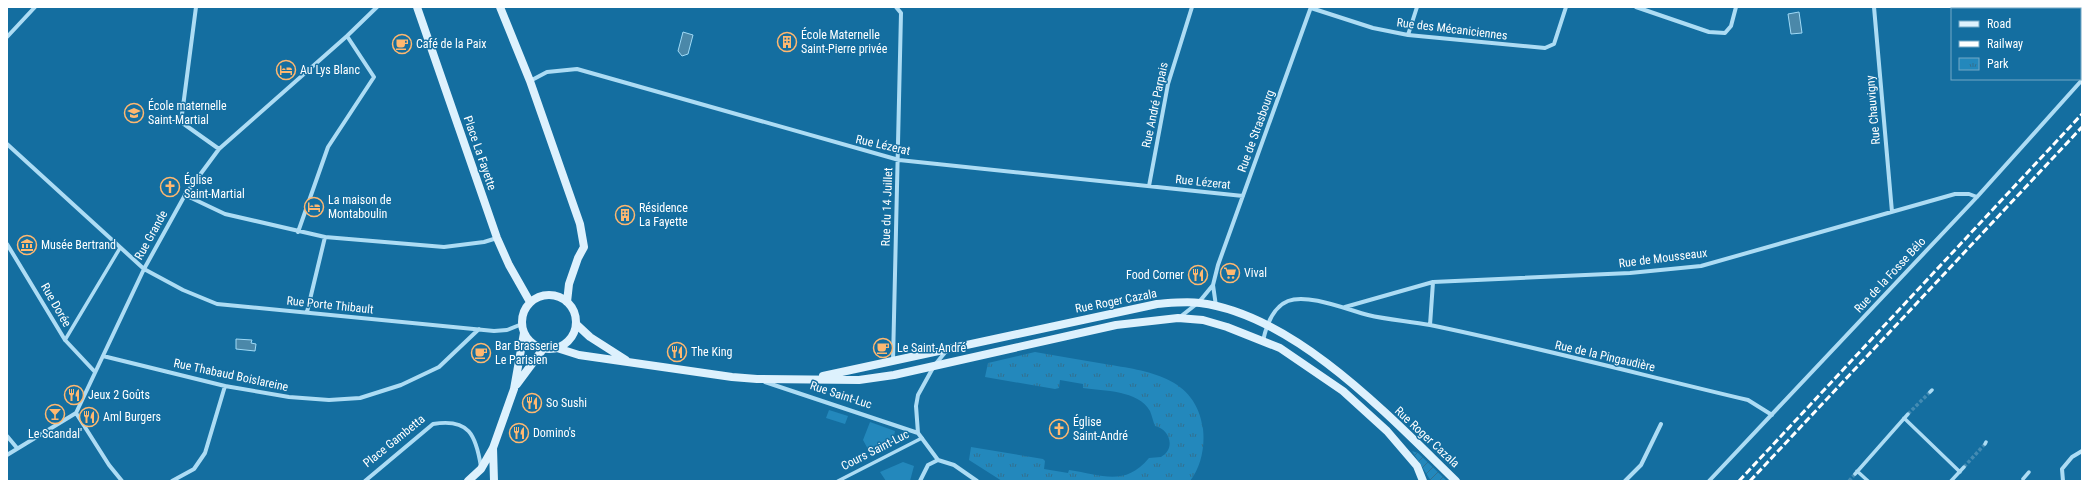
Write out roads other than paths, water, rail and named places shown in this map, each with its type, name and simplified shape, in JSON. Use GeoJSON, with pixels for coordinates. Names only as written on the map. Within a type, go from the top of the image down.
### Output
{"type":"FeatureCollection","features":[{"type":"Feature","properties":{"kind":"main road","name":"Place La Fayette"},"geometry":{"type":"LineString","coordinates":[[417,7],[497,238],[509,265],[530,302]]}},
{"type":"Feature","properties":{"kind":"main road"},"geometry":{"type":"LineString","coordinates":[[500,7],[530,81],[580,224],[584,247],[578,258],[569,284],[567,302]]}},
{"type":"Feature","properties":{"kind":"main road"},"geometry":{"type":"LineString","coordinates":[[468,481],[481,469],[493,448],[514,388],[525,308],[530,302],[537,298],[552,295],[567,302],[572,308],[576,324],[570,339],[557,348],[543,349],[528,340],[523,328]]}},
{"type":"Feature","properties":{"kind":"main road","name":"Rue Roger Cazala"},"geometry":{"type":"LineString","coordinates":[[893,361],[1158,304],[1199,302],[1243,314],[1267,325],[1281,332],[1319,358],[1395,423],[1456,481]]}},
{"type":"Feature","properties":{"kind":"main road","name":"Rue Roger Cazala"},"geometry":{"type":"LineString","coordinates":[[894,376],[1116,325],[1178,318],[1203,320],[1280,348],[1343,391],[1387,431],[1416,466],[1422,481]]}},
{"type":"Feature","properties":{"kind":"main road","name":"Rue Saint-Luc"},"geometry":{"type":"LineString","coordinates":[[576,324],[590,337],[628,362]]}},
{"type":"Feature","properties":{"kind":"main road","name":"Rue Saint-Luc"},"geometry":{"type":"LineString","coordinates":[[557,348],[579,356],[732,378],[859,380],[894,376]]}},
{"type":"Feature","properties":{"kind":"main road"},"geometry":{"type":"LineString","coordinates":[[514,388],[531,363],[543,349]]}},
{"type":"Feature","properties":{"kind":"main road","name":"Rue Saint-Luc"},"geometry":{"type":"LineString","coordinates":[[808,379],[893,361]]}},
{"type":"Feature","properties":{"kind":"main road"},"geometry":{"type":"LineString","coordinates":[[493,448],[494,481]]}},
{"type":"Feature","properties":{"kind":"street"},"geometry":{"type":"LineString","coordinates":[[7,37],[35,7]]}},
{"type":"Feature","properties":{"kind":"street"},"geometry":{"type":"LineString","coordinates":[[196,7],[181,122],[220,149]]}},
{"type":"Feature","properties":{"kind":"street","name":"Rue Grande"},"geometry":{"type":"LineString","coordinates":[[76,413],[144,269],[185,195],[220,149],[347,36],[377,7]]}},
{"type":"Feature","properties":{"kind":"street","name":"Rue du 14 Juillet"},"geometry":{"type":"LineString","coordinates":[[893,361],[899,160],[901,13],[896,7]]}},
{"type":"Feature","properties":{"kind":"street","name":"Rue André Parpais"},"geometry":{"type":"LineString","coordinates":[[1149,186],[1168,84],[1192,7]]}},
{"type":"Feature","properties":{"kind":"street"},"geometry":{"type":"LineString","coordinates":[[1408,35],[1417,7]]}},
{"type":"Feature","properties":{"kind":"street","name":"Rue des Mécaniciennes"},"geometry":{"type":"LineString","coordinates":[[1311,8],[1373,28],[1408,35],[1545,48],[1554,44],[1566,7]]}},
{"type":"Feature","properties":{"kind":"street"},"geometry":{"type":"LineString","coordinates":[[1636,7],[1709,32],[1725,33],[1731,26],[1736,7]]}},
{"type":"Feature","properties":{"kind":"street","name":"Rue Chauvigny"},"geometry":{"type":"LineString","coordinates":[[1874,7],[1892,212]]}},
{"type":"Feature","properties":{"kind":"street","name":"Rue de Strasbourg"},"geometry":{"type":"LineString","coordinates":[[1178,318],[1199,302],[1212,285],[1311,8]]}},
{"type":"Feature","properties":{"kind":"street"},"geometry":{"type":"LineString","coordinates":[[298,232],[328,147],[374,77],[347,36]]}},
{"type":"Feature","properties":{"kind":"street","name":"Rue Lézerat"},"geometry":{"type":"LineString","coordinates":[[530,81],[547,72],[577,69],[899,160],[1243,196]]}},
{"type":"Feature","properties":{"kind":"street","name":"Rue de la Fosse Bélo"},"geometry":{"type":"LineString","coordinates":[[1709,481],[1977,197],[2082,80]]}},
{"type":"Feature","properties":{"kind":"street","name":"Rue Porte Thibault"},"geometry":{"type":"LineString","coordinates":[[7,144],[144,269],[182,290],[217,304],[479,330],[508,330],[523,328]]}},
{"type":"Feature","properties":{"kind":"street","name":"Rue de Mousseaux"},"geometry":{"type":"LineString","coordinates":[[1345,307],[1433,282],[1630,273],[1701,266],[1955,194],[1969,194],[1977,197]]}},
{"type":"Feature","properties":{"kind":"street"},"geometry":{"type":"LineString","coordinates":[[185,195],[225,214],[325,237],[444,247],[484,242],[497,238]]}},
{"type":"Feature","properties":{"kind":"street"},"geometry":{"type":"LineString","coordinates":[[307,312],[325,237]]}},
{"type":"Feature","properties":{"kind":"street","name":"Rue Dorée"},"geometry":{"type":"LineString","coordinates":[[7,244],[65,340],[96,372]]}},
{"type":"Feature","properties":{"kind":"street"},"geometry":{"type":"LineString","coordinates":[[65,340],[120,248]]}},
{"type":"Feature","properties":{"kind":"street"},"geometry":{"type":"LineString","coordinates":[[1430,325],[1433,282]]}},
{"type":"Feature","properties":{"kind":"street","name":"Rue de Strasbourg"},"geometry":{"type":"LineString","coordinates":[[1212,285],[1216,306]]}},
{"type":"Feature","properties":{"kind":"street","name":"Rue de la Pingaudière"},"geometry":{"type":"LineString","coordinates":[[1264,341],[1267,325],[1282,305],[1289,301],[1299,300],[1345,307],[1367,315],[1430,325],[1748,400],[1772,415]]}},
{"type":"Feature","properties":{"kind":"street","name":"Rue Thabaud Boislareine"},"geometry":{"type":"LineString","coordinates":[[103,356],[225,386],[289,397],[329,400],[360,398],[401,385],[439,367],[479,330]]}},
{"type":"Feature","properties":{"kind":"street"},"geometry":{"type":"LineString","coordinates":[[947,350],[934,366],[918,395],[916,406],[918,433],[938,460],[954,465],[977,481]]}},
{"type":"Feature","properties":{"kind":"street","name":"Rue Saint-Luc"},"geometry":{"type":"LineString","coordinates":[[757,379],[918,433]]}},
{"type":"Feature","properties":{"kind":"street"},"geometry":{"type":"LineString","coordinates":[[172,481],[194,469],[205,452],[225,386]]}},
{"type":"Feature","properties":{"kind":"street"},"geometry":{"type":"LineString","coordinates":[[7,455],[76,413],[109,465],[122,481]]}},
{"type":"Feature","properties":{"kind":"street"},"geometry":{"type":"LineString","coordinates":[[1855,474],[1908,414]]}},
{"type":"Feature","properties":{"kind":"street"},"geometry":{"type":"LineString","coordinates":[[1904,418],[1960,472]]}},
{"type":"Feature","properties":{"kind":"street","name":"Place Gambetta"},"geometry":{"type":"LineString","coordinates":[[365,481],[433,424],[443,422],[460,425],[470,433],[477,444],[481,469]]}},
{"type":"Feature","properties":{"kind":"street"},"geometry":{"type":"LineString","coordinates":[[1626,481],[1641,465],[1661,424]]}},
{"type":"Feature","properties":{"kind":"street"},"geometry":{"type":"LineString","coordinates":[[7,436],[17,448]]}},
{"type":"Feature","properties":{"kind":"street","name":"Cours Saint-Luc"},"geometry":{"type":"LineString","coordinates":[[838,481],[922,438]]}},
{"type":"Feature","properties":{"kind":"street"},"geometry":{"type":"LineString","coordinates":[[2062,480],[2062,469],[2072,457],[2082,451]]}},
{"type":"Feature","properties":{"kind":"street"},"geometry":{"type":"LineString","coordinates":[[920,481],[928,465],[938,460]]}},
{"type":"Feature","properties":{"kind":"street"},"geometry":{"type":"LineString","coordinates":[[1951,481],[1964,467]]}},
{"type":"Feature","properties":{"kind":"street"},"geometry":{"type":"LineString","coordinates":[[1857,471],[1868,481]]}},
{"type":"Feature","properties":{"kind":"street"},"geometry":{"type":"LineString","coordinates":[[2023,479],[2029,472]]}},
{"type":"Feature","properties":{"kind":"tunnel"},"geometry":{"type":"LineString","coordinates":[[1908,414],[1930,392]]}},
{"type":"Feature","properties":{"kind":"tunnel"},"geometry":{"type":"LineString","coordinates":[[1964,467],[1985,444]]}},
{"type":"Feature","properties":{"kind":"tunnel"},"geometry":{"type":"LineString","coordinates":[[1849,481],[1855,474]]}},
{"type":"Feature","properties":{"kind":"railway"},"geometry":{"type":"LineString","coordinates":[[1739,481],[2082,114]]}},
{"type":"Feature","properties":{"kind":"railway"},"geometry":{"type":"LineString","coordinates":[[1750,481],[2082,127]]}},
{"type":"Feature","properties":{"kind":"place","name":"École Maternelle Saint-Pierre privée"},"geometry":{"type":"Point","coordinates":[787,42]}},
{"type":"Feature","properties":{"kind":"place","name":"Café de la Paix"},"geometry":{"type":"Point","coordinates":[402,44]}},
{"type":"Feature","properties":{"kind":"place","name":"Au Lys Blanc"},"geometry":{"type":"Point","coordinates":[286,70]}},
{"type":"Feature","properties":{"kind":"place","name":"École maternelle Saint-Martial"},"geometry":{"type":"Point","coordinates":[134,113]}},
{"type":"Feature","properties":{"kind":"place","name":"Église Saint-Martial"},"geometry":{"type":"Point","coordinates":[170,187]}},
{"type":"Feature","properties":{"kind":"place","name":"La maison de Montaboulin"},"geometry":{"type":"Point","coordinates":[314,207]}},
{"type":"Feature","properties":{"kind":"place","name":"Résidence La Fayette"},"geometry":{"type":"Point","coordinates":[625,215]}},
{"type":"Feature","properties":{"kind":"place","name":"Musée Bertrand"},"geometry":{"type":"Point","coordinates":[27,245]}},
{"type":"Feature","properties":{"kind":"place","name":"Vival"},"geometry":{"type":"Point","coordinates":[1230,273]}},
{"type":"Feature","properties":{"kind":"place","name":"Food Corner"},"geometry":{"type":"Point","coordinates":[1198,275]}},
{"type":"Feature","properties":{"kind":"place","name":"Le Saint-André"},"geometry":{"type":"Point","coordinates":[883,348]}},
{"type":"Feature","properties":{"kind":"place","name":"The King"},"geometry":{"type":"Point","coordinates":[677,352]}},
{"type":"Feature","properties":{"kind":"place","name":"Bar Brasserie Le Parisien"},"geometry":{"type":"Point","coordinates":[481,353]}},
{"type":"Feature","properties":{"kind":"place","name":"Jeux 2 Goûts"},"geometry":{"type":"Point","coordinates":[74,395]}},
{"type":"Feature","properties":{"kind":"place","name":"So Sushi"},"geometry":{"type":"Point","coordinates":[532,403]}},
{"type":"Feature","properties":{"kind":"place","name":"Le Scandal'"},"geometry":{"type":"Point","coordinates":[55,414]}},
{"type":"Feature","properties":{"kind":"place","name":"Aml Burgers"},"geometry":{"type":"Point","coordinates":[89,417]}},
{"type":"Feature","properties":{"kind":"place","name":"Église Saint-André"},"geometry":{"type":"Point","coordinates":[1059,429]}},
{"type":"Feature","properties":{"kind":"place","name":"Domino's"},"geometry":{"type":"Point","coordinates":[519,433]}}]}
